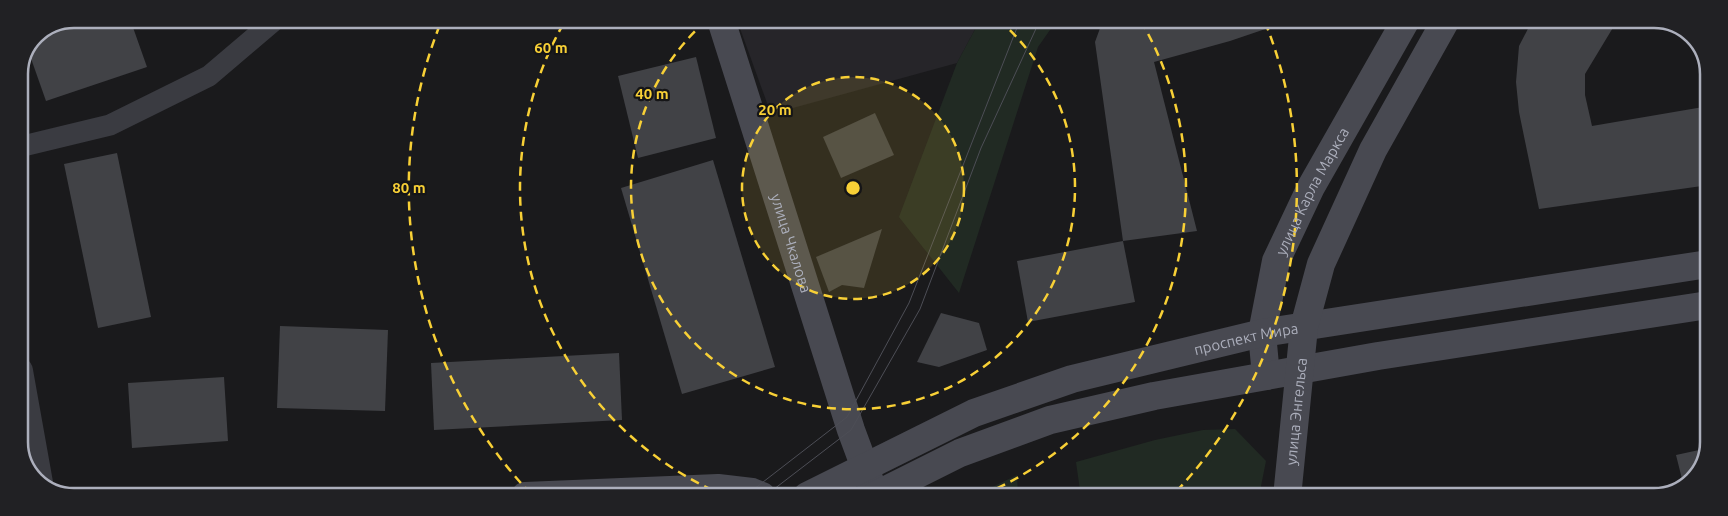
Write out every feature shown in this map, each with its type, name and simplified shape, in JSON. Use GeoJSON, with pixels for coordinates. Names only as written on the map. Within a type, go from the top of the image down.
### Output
{"type":"FeatureCollection","features":[{"type":"Feature","properties":{"kind":"main road","name":"улица Чкалова"},"geometry":{"type":"LineString","coordinates":[[724,28],[851,430],[872,488]]}},
{"type":"Feature","properties":{"kind":"main road","name":"улица Карла Маркса"},"geometry":{"type":"LineString","coordinates":[[1266,376],[1262,332],[1276,261],[1311,187],[1401,28]]}},
{"type":"Feature","properties":{"kind":"main road"},"geometry":{"type":"LineString","coordinates":[[1304,327],[1321,264],[1373,150],[1442,28]]}},
{"type":"Feature","properties":{"kind":"main road","name":"проспект Мира"},"geometry":{"type":"LineString","coordinates":[[822,488],[974,412],[1072,379],[1262,332],[1700,265]]}},
{"type":"Feature","properties":{"kind":"main road"},"geometry":{"type":"LineString","coordinates":[[891,488],[960,453],[1050,420],[1154,396],[1300,370],[1700,306]]}},
{"type":"Feature","properties":{"kind":"main road","name":"улица Энгельса"},"geometry":{"type":"LineString","coordinates":[[1288,488],[1304,327]]}},
{"type":"Feature","properties":{"kind":"street"},"geometry":{"type":"LineString","coordinates":[[28,421],[37,470]]}},
{"type":"Feature","properties":{"kind":"lane"},"geometry":{"type":"LineString","coordinates":[[28,145],[110,125],[209,76],[265,28]]}},
{"type":"Feature","properties":{"kind":"shaded area"},"geometry":{"type":"Polygon","coordinates":[[[740,28],[976,28],[957,63],[771,114],[740,28]]]}},
{"type":"Feature","properties":{"kind":"shaded area"},"geometry":{"type":"Polygon","coordinates":[[[976,28],[1051,28],[1038,47],[959,293],[899,217],[957,63],[976,28]]]}},
{"type":"Feature","properties":{"kind":"shaded area"},"geometry":{"type":"Polygon","coordinates":[[[1235,429],[1266,461],[1261,488],[1080,488],[1076,462],[1155,440],[1203,430],[1235,429]]]}},
{"type":"Feature","properties":{"kind":"shaded area"},"geometry":{"type":"Polygon","coordinates":[[[1017,475],[1018,488],[990,488],[1017,475]]]}},
{"type":"Feature","properties":{"kind":"building"},"geometry":{"type":"Polygon","coordinates":[[[65,28],[133,28],[147,67],[46,101],[31,57],[35,48],[48,35],[65,28]]]}},
{"type":"Feature","properties":{"kind":"building"},"geometry":{"type":"Polygon","coordinates":[[[1100,28],[1268,28],[1230,41],[1154,62],[1197,231],[1123,241],[1095,42],[1100,28]]]}},
{"type":"Feature","properties":{"kind":"building"},"geometry":{"type":"Polygon","coordinates":[[[1528,28],[1613,28],[1585,74],[1585,95],[1592,126],[1700,108],[1700,186],[1539,209],[1519,112],[1516,82],[1519,46],[1528,28]]]}},
{"type":"Feature","properties":{"kind":"building"},"geometry":{"type":"Polygon","coordinates":[[[696,57],[716,138],[638,158],[618,76],[696,57]]]}},
{"type":"Feature","properties":{"kind":"building"},"geometry":{"type":"Polygon","coordinates":[[[875,113],[894,155],[841,178],[823,137],[875,113]]]}},
{"type":"Feature","properties":{"kind":"building"},"geometry":{"type":"Polygon","coordinates":[[[117,153],[151,317],[98,328],[64,164],[117,153]]]}},
{"type":"Feature","properties":{"kind":"building"},"geometry":{"type":"Polygon","coordinates":[[[713,160],[775,367],[682,394],[621,188],[713,160]]]}},
{"type":"Feature","properties":{"kind":"building"},"geometry":{"type":"Polygon","coordinates":[[[882,229],[864,288],[842,285],[829,292],[816,257],[882,229]]]}},
{"type":"Feature","properties":{"kind":"building"},"geometry":{"type":"Polygon","coordinates":[[[1123,241],[1135,302],[1028,322],[1017,261],[1123,241]]]}},
{"type":"Feature","properties":{"kind":"building"},"geometry":{"type":"Polygon","coordinates":[[[941,313],[979,323],[987,350],[939,367],[917,362],[941,313]]]}},
{"type":"Feature","properties":{"kind":"building"},"geometry":{"type":"Polygon","coordinates":[[[280,326],[388,330],[385,411],[277,408],[280,326]]]}},
{"type":"Feature","properties":{"kind":"building"},"geometry":{"type":"Polygon","coordinates":[[[619,353],[622,420],[434,430],[431,363],[619,353]]]}},
{"type":"Feature","properties":{"kind":"building"},"geometry":{"type":"Polygon","coordinates":[[[224,377],[228,441],[132,448],[128,383],[224,377]]]}},
{"type":"Feature","properties":{"kind":"building"},"geometry":{"type":"Polygon","coordinates":[[[1699,450],[1699,451],[1693,468],[1682,479],[1676,455],[1699,450]]]}},
{"type":"Feature","properties":{"kind":"tram line"},"geometry":{"type":"LineString","coordinates":[[755,488],[847,417],[909,303],[1017,28]]}},
{"type":"Feature","properties":{"kind":"tram line"},"geometry":{"type":"LineString","coordinates":[[775,488],[851,430],[920,309],[981,148],[1036,28]]}}]}
